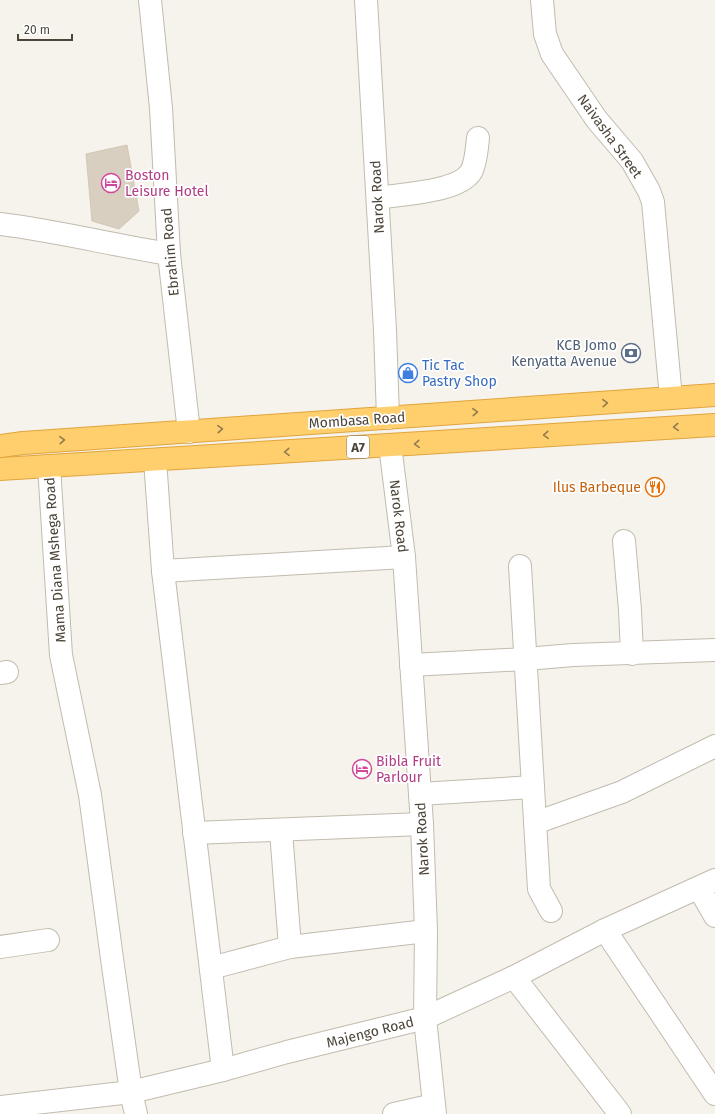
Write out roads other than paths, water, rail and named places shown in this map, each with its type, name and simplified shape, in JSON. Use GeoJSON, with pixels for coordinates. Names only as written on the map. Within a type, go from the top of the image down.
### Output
{"type":"FeatureCollection","features":[{"type":"Feature","properties":{"kind":"highway","name":"Mombasa Road"},"geometry":{"type":"LineString","coordinates":[[0,446],[23,443],[715,395]]}},
{"type":"Feature","properties":{"kind":"highway"},"geometry":{"type":"LineString","coordinates":[[443,414],[445,442]]}},
{"type":"Feature","properties":{"kind":"highway"},"geometry":{"type":"LineString","coordinates":[[340,421],[343,448]]}},
{"type":"Feature","properties":{"kind":"highway","name":"Mombasa Road"},"geometry":{"type":"LineString","coordinates":[[0,469],[715,425]]}},
{"type":"Feature","properties":{"kind":"street","name":"Ebrahim Road"},"geometry":{"type":"LineString","coordinates":[[150,0],[161,108],[169,254],[189,432]]}},
{"type":"Feature","properties":{"kind":"street","name":"Narok Road"},"geometry":{"type":"LineString","coordinates":[[366,0],[386,330],[388,418]]}},
{"type":"Feature","properties":{"kind":"street","name":"Naivasha Street"},"geometry":{"type":"LineString","coordinates":[[542,0],[544,34],[552,54],[597,120],[632,161],[649,190],[652,202],[671,398]]}},
{"type":"Feature","properties":{"kind":"street"},"geometry":{"type":"LineString","coordinates":[[378,198],[448,188],[464,181],[472,170],[478,138]]}},
{"type":"Feature","properties":{"kind":"street"},"geometry":{"type":"LineString","coordinates":[[0,224],[56,232],[124,247],[169,254]]}},
{"type":"Feature","properties":{"kind":"street","name":"Narok Road"},"geometry":{"type":"LineString","coordinates":[[390,445],[404,557],[422,824],[426,931],[425,1018],[434,1109]]}},
{"type":"Feature","properties":{"kind":"street"},"geometry":{"type":"LineString","coordinates":[[155,460],[163,571],[223,1070]]}},
{"type":"Feature","properties":{"kind":"street","name":"Mama Diana Mshega Road"},"geometry":{"type":"LineString","coordinates":[[49,466],[61,655],[90,795],[131,1092],[136,1114]]}},
{"type":"Feature","properties":{"kind":"street"},"geometry":{"type":"LineString","coordinates":[[624,541],[632,654]]}},
{"type":"Feature","properties":{"kind":"street"},"geometry":{"type":"LineString","coordinates":[[163,571],[404,557]]}},
{"type":"Feature","properties":{"kind":"street"},"geometry":{"type":"LineString","coordinates":[[520,566],[539,889],[551,911]]}},
{"type":"Feature","properties":{"kind":"street"},"geometry":{"type":"LineString","coordinates":[[411,665],[526,660],[573,655],[715,650]]}},
{"type":"Feature","properties":{"kind":"street"},"geometry":{"type":"LineString","coordinates":[[535,823],[622,792],[715,746]]}},
{"type":"Feature","properties":{"kind":"street"},"geometry":{"type":"LineString","coordinates":[[420,794],[533,787]]}},
{"type":"Feature","properties":{"kind":"street"},"geometry":{"type":"LineString","coordinates":[[194,833],[281,831],[422,824]]}},
{"type":"Feature","properties":{"kind":"street"},"geometry":{"type":"LineString","coordinates":[[281,831],[290,947]]}},
{"type":"Feature","properties":{"kind":"street"},"geometry":{"type":"LineString","coordinates":[[707,884],[715,916]]}},
{"type":"Feature","properties":{"kind":"street","name":"Majengo Road"},"geometry":{"type":"LineString","coordinates":[[0,1107],[131,1092],[425,1018],[514,977],[605,930],[707,884]]}},
{"type":"Feature","properties":{"kind":"street"},"geometry":{"type":"LineString","coordinates":[[605,930],[715,1094]]}},
{"type":"Feature","properties":{"kind":"street"},"geometry":{"type":"LineString","coordinates":[[210,968],[290,947],[426,931]]}},
{"type":"Feature","properties":{"kind":"street"},"geometry":{"type":"LineString","coordinates":[[0,947],[48,940]]}},
{"type":"Feature","properties":{"kind":"street"},"geometry":{"type":"LineString","coordinates":[[514,977],[620,1114]]}},
{"type":"Feature","properties":{"kind":"street"},"geometry":{"type":"LineString","coordinates":[[394,1114],[434,1109]]}},
{"type":"Feature","properties":{"kind":"place","name":"Boston Leisure Hotel"},"geometry":{"type":"Point","coordinates":[111,183]}},
{"type":"Feature","properties":{"kind":"place","name":"KCB Jomo Kenyatta Avenue"},"geometry":{"type":"Point","coordinates":[631,353]}},
{"type":"Feature","properties":{"kind":"place","name":"Tic Tac Pastry Shop"},"geometry":{"type":"Point","coordinates":[408,373]}},
{"type":"Feature","properties":{"kind":"place","name":"Ilus Barbeque"},"geometry":{"type":"Point","coordinates":[655,487]}},
{"type":"Feature","properties":{"kind":"place","name":"Bibla Fruit Parlour"},"geometry":{"type":"Point","coordinates":[362,769]}}]}
